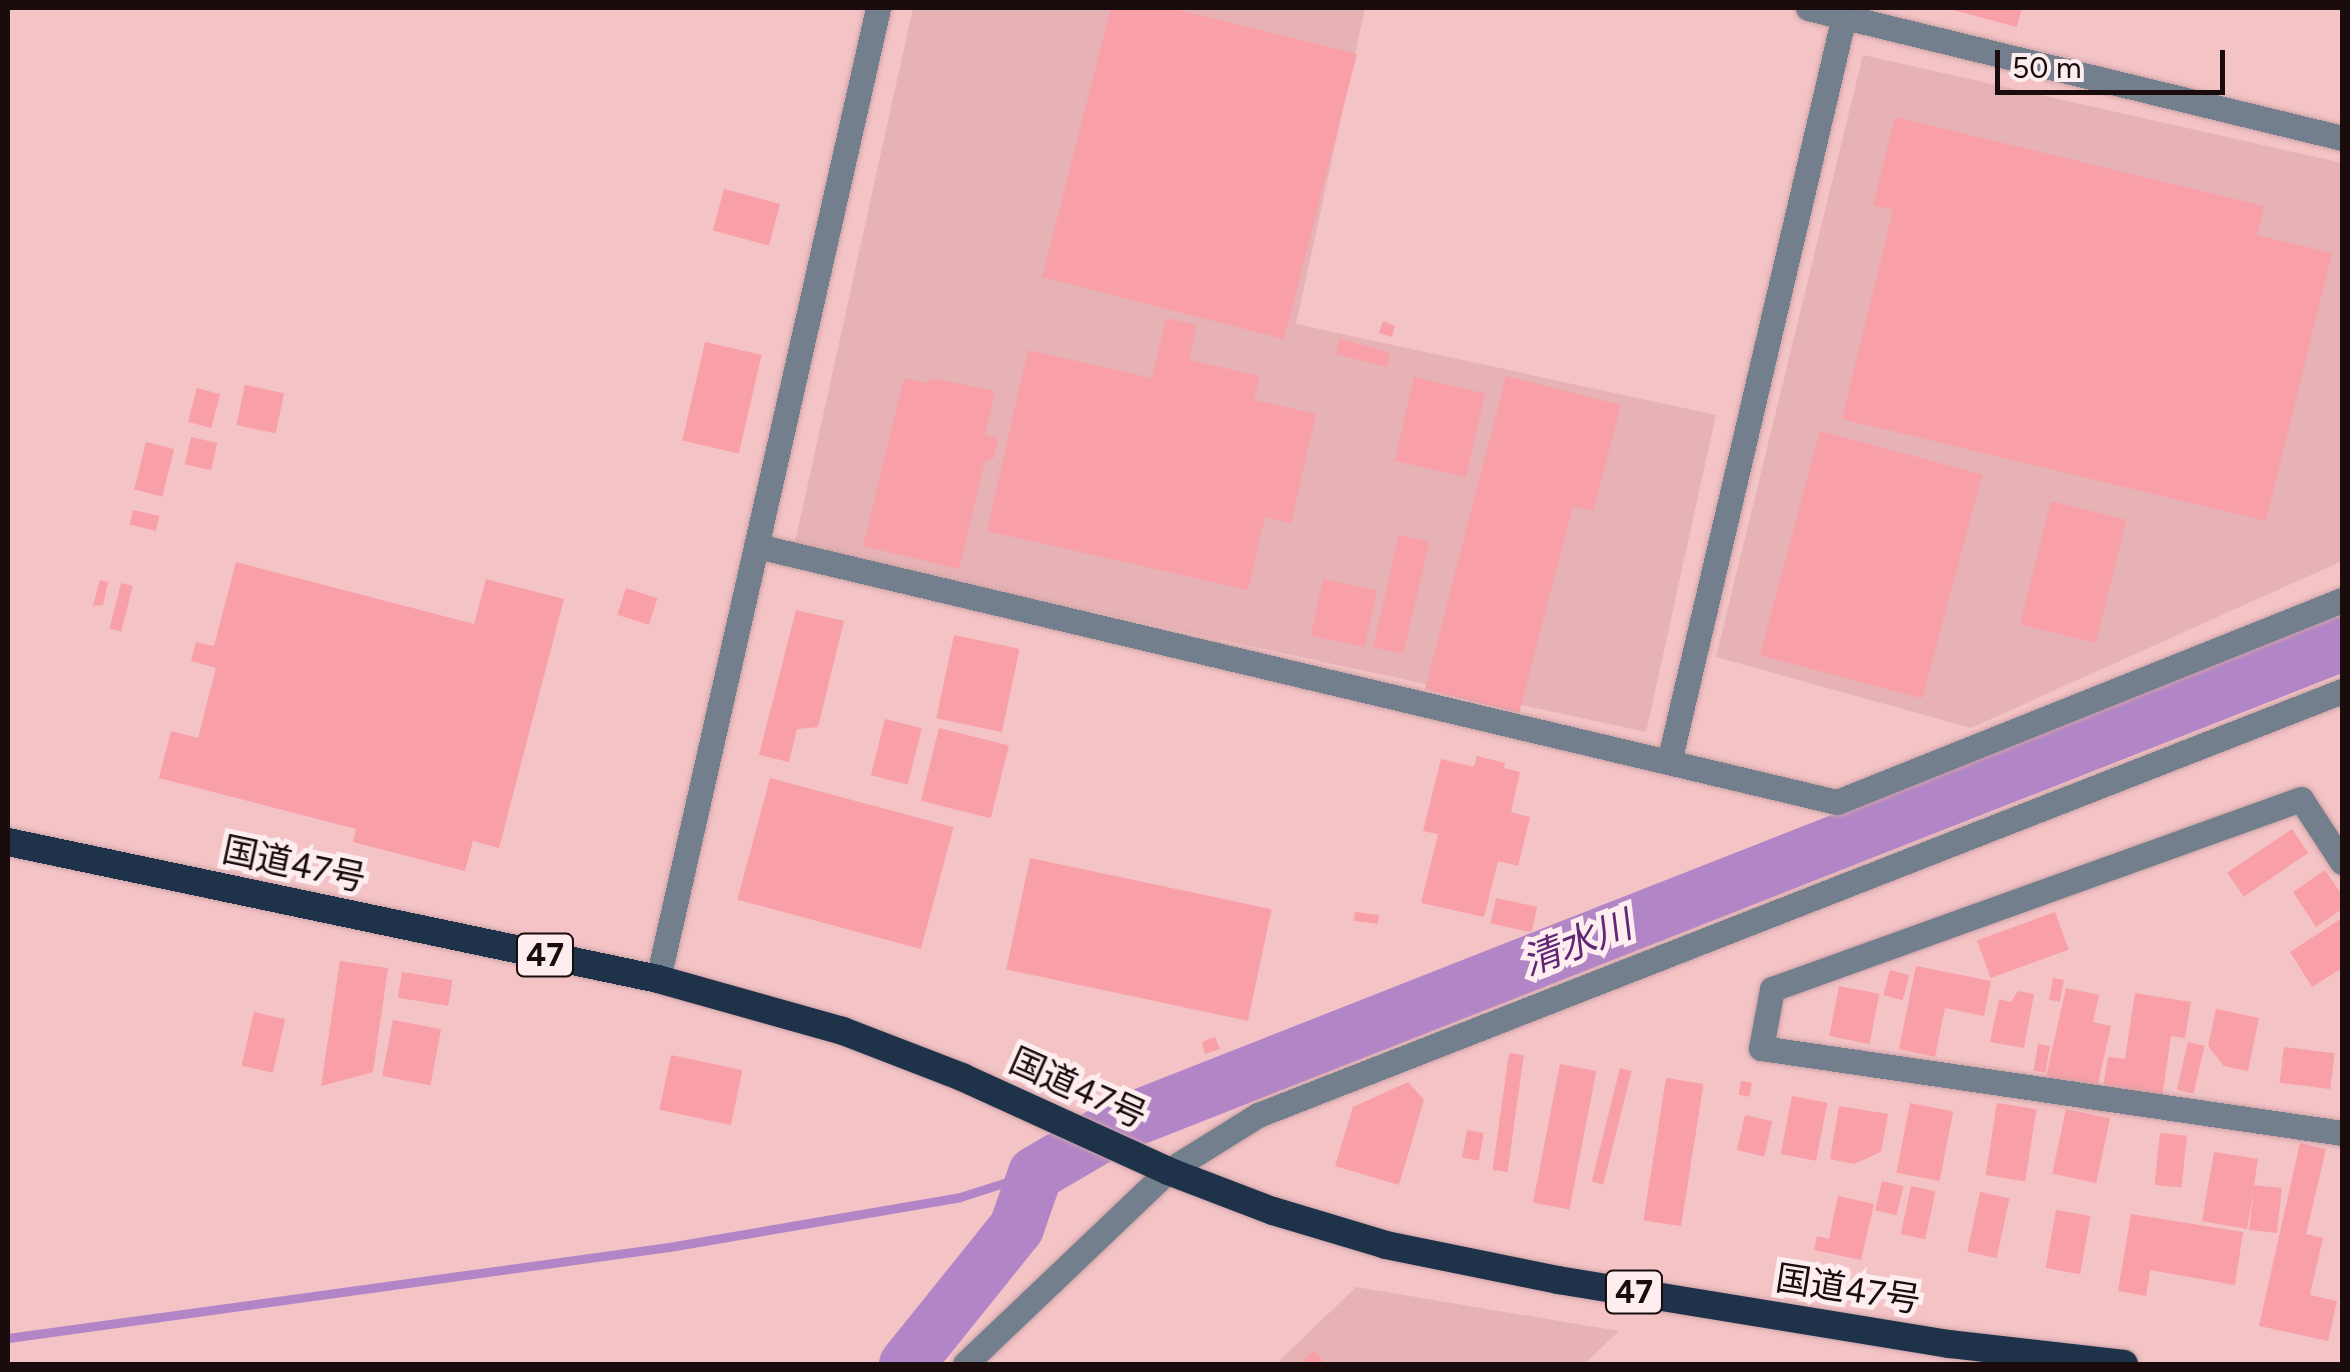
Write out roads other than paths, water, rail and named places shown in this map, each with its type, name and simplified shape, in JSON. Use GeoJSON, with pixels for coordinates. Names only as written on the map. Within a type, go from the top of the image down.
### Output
{"type":"FeatureCollection","features":[{"type":"Feature","properties":{"kind":"highway","name":"国道47号"},"geometry":{"type":"LineString","coordinates":[[8,842],[658,979],[843,1032],[1273,1211],[1405,1249],[1558,1280],[1929,1341],[2124,1364]]}},
{"type":"Feature","properties":{"kind":"street"},"geometry":{"type":"LineString","coordinates":[[658,979],[878,8]]}},
{"type":"Feature","properties":{"kind":"street"},"geometry":{"type":"LineString","coordinates":[[1808,8],[2342,138]]}},
{"type":"Feature","properties":{"kind":"street"},"geometry":{"type":"LineString","coordinates":[[1668,762],[1844,16]]}},
{"type":"Feature","properties":{"kind":"street"},"geometry":{"type":"LineString","coordinates":[[757,546],[1837,802],[2342,600]]}},
{"type":"Feature","properties":{"kind":"street"},"geometry":{"type":"LineString","coordinates":[[965,1364],[1162,1168],[1258,1115],[2342,691]]}},
{"type":"Feature","properties":{"kind":"street"},"geometry":{"type":"LineString","coordinates":[[2342,862],[2301,799],[1772,989],[1761,1048],[2342,1134]]}},
{"type":"Feature","properties":{"kind":"waterway","name":"清水川"},"geometry":{"type":"LineString","coordinates":[[906,1364],[1016,1227],[1035,1173],[1119,1124],[2342,643]]}},
{"type":"Feature","properties":{"kind":"waterway"},"geometry":{"type":"LineString","coordinates":[[8,1338],[669,1247],[960,1197],[1035,1173]]}}]}
